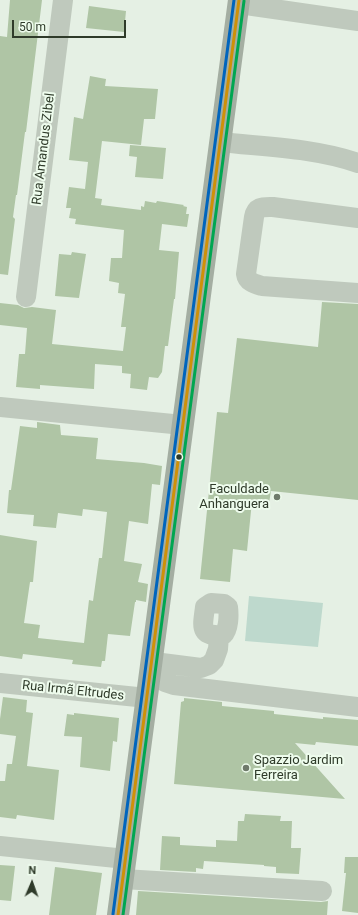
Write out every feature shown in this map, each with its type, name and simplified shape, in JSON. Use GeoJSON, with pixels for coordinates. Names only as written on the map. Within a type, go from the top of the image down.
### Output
{"type":"FeatureCollection","features":[{"type":"Feature","properties":{"kind":"main road"},"geometry":{"type":"LineString","coordinates":[[118,915],[147,695],[160,663],[183,425],[239,2]]}},
{"type":"Feature","properties":{"kind":"street","name":"Rua Amandus Zibel"},"geometry":{"type":"LineString","coordinates":[[26,298],[63,0]]}},
{"type":"Feature","properties":{"kind":"street"},"geometry":{"type":"LineString","coordinates":[[239,2],[358,21]]}},
{"type":"Feature","properties":{"kind":"street"},"geometry":{"type":"LineString","coordinates":[[220,142],[306,151],[358,163]]}},
{"type":"Feature","properties":{"kind":"street"},"geometry":{"type":"LineString","coordinates":[[358,218],[273,207],[257,208],[255,212],[246,274],[251,282],[262,286],[358,293]]}},
{"type":"Feature","properties":{"kind":"street"},"geometry":{"type":"LineString","coordinates":[[0,407],[183,425]]}},
{"type":"Feature","properties":{"kind":"street"},"geometry":{"type":"LineString","coordinates":[[219,636],[218,649],[214,660],[209,665],[201,668],[160,663],[165,682],[174,685],[358,708]]}},
{"type":"Feature","properties":{"kind":"street","name":"Rua Irmã Eltrudes"},"geometry":{"type":"LineString","coordinates":[[0,683],[289,706]]}},
{"type":"Feature","properties":{"kind":"street"},"geometry":{"type":"LineString","coordinates":[[0,846],[124,869],[322,891]]}},
{"type":"Feature","properties":{"kind":"green space"},"geometry":{"type":"Polygon","coordinates":[[[249,596],[323,603],[318,647],[245,641],[249,596]]]}},
{"type":"Feature","properties":{"kind":"building"},"geometry":{"type":"Polygon","coordinates":[[[10,0],[42,0],[26,132],[13,217],[15,219],[8,275],[0,274],[0,36],[7,37],[10,0]]]}},
{"type":"Feature","properties":{"kind":"building"},"geometry":{"type":"Polygon","coordinates":[[[89,6],[126,11],[124,32],[86,28],[89,6]]]}},
{"type":"Feature","properties":{"kind":"building"},"geometry":{"type":"Polygon","coordinates":[[[90,76],[106,79],[105,86],[158,89],[155,119],[144,119],[141,145],[102,141],[95,198],[102,199],[101,205],[141,210],[141,206],[144,207],[145,201],[156,203],[157,201],[184,205],[183,206],[187,207],[186,214],[189,214],[187,227],[162,224],[159,250],[179,252],[175,299],[168,346],[165,346],[162,372],[158,378],[149,377],[147,390],[130,388],[131,374],[122,373],[122,366],[95,364],[94,389],[40,385],[40,389],[16,387],[19,354],[25,354],[27,328],[0,325],[0,303],[18,305],[24,308],[32,307],[56,310],[52,344],[123,351],[126,327],[121,327],[125,294],[118,293],[119,283],[109,281],[111,258],[122,258],[124,230],[75,224],[76,219],[69,218],[71,208],[66,208],[69,187],[85,189],[88,162],[69,160],[74,117],[83,119],[90,76]]]}},
{"type":"Feature","properties":{"kind":"building"},"geometry":{"type":"Polygon","coordinates":[[[130,145],[166,148],[163,179],[135,177],[137,157],[129,156],[130,145]]]}},
{"type":"Feature","properties":{"kind":"building"},"geometry":{"type":"Polygon","coordinates":[[[72,252],[86,254],[79,298],[55,296],[59,254],[71,255],[72,252]]]}},
{"type":"Feature","properties":{"kind":"building"},"geometry":{"type":"Polygon","coordinates":[[[322,302],[358,304],[358,500],[271,491],[269,503],[252,501],[247,551],[233,549],[230,582],[200,579],[217,412],[228,413],[237,338],[318,347],[322,302]]]}},
{"type":"Feature","properties":{"kind":"building"},"geometry":{"type":"Polygon","coordinates":[[[37,422],[60,425],[61,435],[98,438],[96,459],[162,466],[160,485],[152,484],[148,524],[129,521],[124,561],[142,564],[138,582],[148,584],[146,602],[136,600],[135,602],[130,636],[108,634],[105,661],[102,661],[101,667],[72,664],[73,660],[23,654],[22,659],[0,656],[0,535],[37,541],[33,582],[30,582],[24,623],[40,625],[38,638],[84,643],[89,600],[93,601],[99,558],[102,558],[107,512],[83,509],[82,516],[58,513],[56,528],[33,526],[34,515],[7,513],[9,490],[11,490],[20,426],[37,428],[37,422]]]}},
{"type":"Feature","properties":{"kind":"building"},"geometry":{"type":"Polygon","coordinates":[[[3,697],[27,700],[26,712],[33,713],[27,766],[59,770],[54,820],[17,815],[16,819],[0,817],[0,781],[5,781],[7,764],[12,764],[16,736],[0,734],[0,719],[3,697]]]}},
{"type":"Feature","properties":{"kind":"building"},"geometry":{"type":"Polygon","coordinates":[[[184,698],[222,702],[222,706],[274,711],[274,714],[323,719],[323,717],[358,720],[358,746],[316,742],[315,745],[295,743],[345,799],[174,784],[181,702],[184,701],[184,698]]]}},
{"type":"Feature","properties":{"kind":"building"},"geometry":{"type":"Polygon","coordinates":[[[74,713],[119,718],[117,742],[113,741],[110,771],[80,767],[82,737],[64,736],[67,714],[74,715],[74,713]]]}},
{"type":"Feature","properties":{"kind":"building"},"geometry":{"type":"Polygon","coordinates":[[[245,814],[281,816],[280,821],[292,821],[291,848],[301,848],[299,874],[276,873],[276,867],[264,865],[204,861],[203,869],[196,868],[196,872],[160,870],[162,836],[180,837],[180,845],[216,847],[216,840],[237,841],[238,821],[244,821],[245,814]]]}},
{"type":"Feature","properties":{"kind":"building"},"geometry":{"type":"Polygon","coordinates":[[[345,857],[358,857],[358,913],[342,911],[346,873],[344,873],[345,857]]]}},
{"type":"Feature","properties":{"kind":"building"},"geometry":{"type":"Polygon","coordinates":[[[0,865],[15,866],[11,901],[0,900],[0,865]]]}},
{"type":"Feature","properties":{"kind":"building"},"geometry":{"type":"Polygon","coordinates":[[[55,867],[102,873],[96,915],[49,915],[55,867]]]}},
{"type":"Feature","properties":{"kind":"building"},"geometry":{"type":"Polygon","coordinates":[[[138,891],[321,902],[328,901],[327,915],[136,915],[138,891]]]}},
{"type":"Feature","properties":{"kind":"transit line"},"geometry":{"type":"LineString","coordinates":[[113,914],[234,0]]}},
{"type":"Feature","properties":{"kind":"transit line"},"geometry":{"type":"LineString","coordinates":[[118,915],[239,0]]}},
{"type":"Feature","properties":{"kind":"transit line"},"geometry":{"type":"LineString","coordinates":[[123,915],[244,1]]}},
{"type":"Feature","properties":{"kind":"place","name":"Faculdade Anhanguera"},"geometry":{"type":"Point","coordinates":[277,497]}},
{"type":"Feature","properties":{"kind":"place","name":"Spazzio Jardim Ferreira"},"geometry":{"type":"Point","coordinates":[246,768]}}]}
